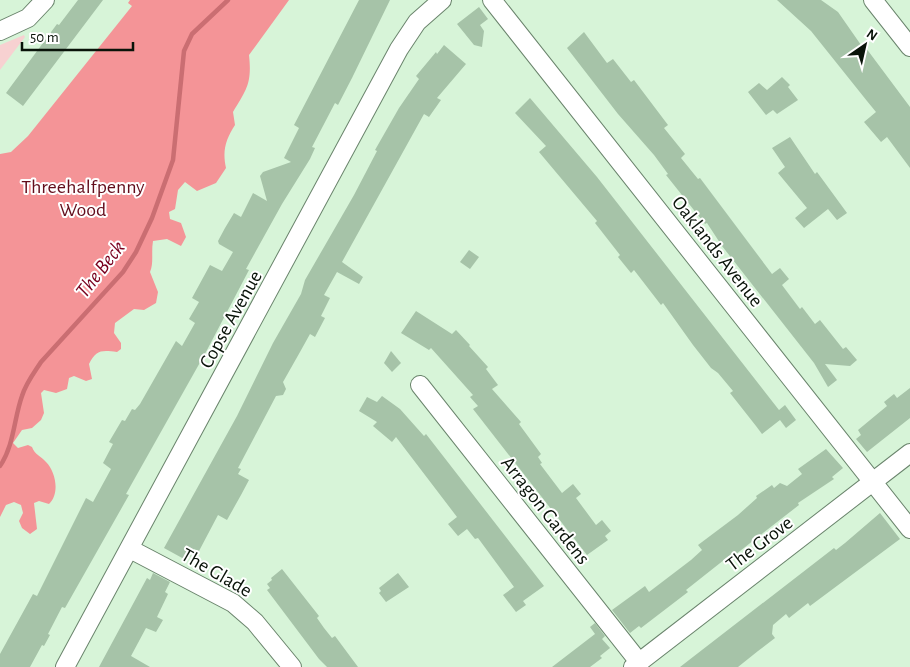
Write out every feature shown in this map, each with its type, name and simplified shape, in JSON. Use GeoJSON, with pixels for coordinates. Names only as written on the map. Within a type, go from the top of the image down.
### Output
{"type":"FeatureCollection","features":[{"type":"Feature","properties":{"kind":"street","name":"Copse Avenue"},"geometry":{"type":"LineString","coordinates":[[65,667],[402,43],[417,22],[442,0]]}},
{"type":"Feature","properties":{"kind":"street","name":"Oaklands Avenue"},"geometry":{"type":"LineString","coordinates":[[492,0],[910,529]]}},
{"type":"Feature","properties":{"kind":"street"},"geometry":{"type":"LineString","coordinates":[[873,0],[909,44]]}},
{"type":"Feature","properties":{"kind":"street"},"geometry":{"type":"LineString","coordinates":[[0,31],[20,23],[43,4]]}},
{"type":"Feature","properties":{"kind":"street","name":"Arragon Gardens"},"geometry":{"type":"LineString","coordinates":[[420,385],[636,665]]}},
{"type":"Feature","properties":{"kind":"street","name":"The Grove"},"geometry":{"type":"LineString","coordinates":[[636,665],[910,453]]}},
{"type":"Feature","properties":{"kind":"street","name":"The Glade"},"geometry":{"type":"LineString","coordinates":[[130,549],[233,603],[254,622],[292,667]]}},
{"type":"Feature","properties":{"kind":"shaded area"},"geometry":{"type":"Polygon","coordinates":[[[24,35],[25,37],[0,70],[0,45],[24,35]]]}},
{"type":"Feature","properties":{"kind":"green space","name":"Threehalfpenny Wood"},"geometry":{"type":"Polygon","coordinates":[[[130,0],[289,0],[249,55],[249,79],[242,97],[233,112],[235,125],[226,145],[224,156],[226,168],[216,183],[197,191],[185,182],[178,190],[175,209],[169,212],[170,219],[181,223],[186,237],[181,246],[167,239],[153,241],[150,272],[158,292],[156,303],[144,310],[134,309],[115,323],[114,333],[121,343],[121,349],[117,352],[100,352],[94,356],[89,364],[92,379],[86,381],[74,376],[69,378],[67,389],[56,393],[44,390],[41,393],[44,413],[41,420],[32,428],[22,430],[13,443],[18,448],[28,445],[32,447],[49,466],[54,477],[55,495],[49,504],[39,501],[34,503],[37,529],[30,534],[22,528],[19,521],[23,513],[21,505],[14,502],[6,505],[0,517],[0,154],[11,152],[28,136],[132,6],[128,3],[130,0]]]}},
{"type":"Feature","properties":{"kind":"building"},"geometry":{"type":"Polygon","coordinates":[[[78,0],[103,0],[23,106],[6,93],[57,24],[59,25],[78,0]]]}},
{"type":"Feature","properties":{"kind":"building"},"geometry":{"type":"Polygon","coordinates":[[[359,0],[390,0],[338,105],[335,103],[312,147],[315,148],[310,159],[282,204],[246,269],[249,270],[207,350],[126,494],[129,495],[65,608],[62,607],[44,646],[42,645],[30,667],[0,667],[0,654],[33,594],[37,596],[86,498],[93,502],[111,469],[103,463],[113,444],[109,442],[122,420],[125,421],[132,409],[135,410],[140,404],[176,341],[182,346],[195,323],[189,319],[199,302],[192,298],[210,265],[222,271],[233,252],[219,244],[218,241],[225,228],[234,213],[241,217],[253,193],[267,201],[260,176],[263,172],[291,162],[284,158],[299,128],[294,125],[359,0]]]}},
{"type":"Feature","properties":{"kind":"building"},"geometry":{"type":"Polygon","coordinates":[[[777,0],[821,0],[838,12],[861,45],[863,44],[910,107],[910,168],[887,137],[881,142],[864,122],[876,112],[811,31],[777,0]]]}},
{"type":"Feature","properties":{"kind":"building"},"geometry":{"type":"Polygon","coordinates":[[[479,7],[488,19],[480,25],[484,31],[482,47],[474,45],[457,24],[479,7]]]}},
{"type":"Feature","properties":{"kind":"building"},"geometry":{"type":"Polygon","coordinates":[[[584,32],[607,63],[613,59],[631,82],[634,80],[668,125],[664,128],[685,154],[681,158],[698,179],[700,178],[772,274],[780,268],[789,279],[782,285],[800,309],[802,307],[815,324],[820,320],[843,349],[846,347],[857,360],[850,366],[825,364],[837,380],[828,387],[814,363],[722,246],[707,223],[705,224],[666,175],[668,174],[654,155],[618,114],[567,48],[584,32]]]}},
{"type":"Feature","properties":{"kind":"building"},"geometry":{"type":"Polygon","coordinates":[[[444,45],[466,64],[437,98],[441,100],[429,117],[424,114],[342,262],[363,277],[359,284],[337,272],[324,295],[330,298],[321,316],[325,318],[315,337],[310,334],[283,382],[286,389],[283,395],[276,396],[238,468],[241,469],[238,474],[249,480],[227,520],[218,515],[199,551],[194,549],[190,557],[186,555],[184,559],[164,548],[237,416],[273,343],[301,294],[305,280],[354,195],[377,151],[375,150],[399,108],[419,79],[416,76],[444,45]]]}},
{"type":"Feature","properties":{"kind":"building"},"geometry":{"type":"Polygon","coordinates":[[[782,77],[790,85],[788,87],[798,100],[777,114],[773,110],[766,115],[748,92],[759,83],[767,90],[782,77]]]}},
{"type":"Feature","properties":{"kind":"building"},"geometry":{"type":"Polygon","coordinates":[[[530,98],[597,177],[779,410],[785,405],[796,420],[786,428],[780,420],[762,434],[730,393],[733,391],[718,373],[711,368],[663,303],[661,305],[634,270],[631,273],[618,257],[620,255],[595,223],[597,221],[539,152],[546,146],[515,113],[530,98]]]}},
{"type":"Feature","properties":{"kind":"building"},"geometry":{"type":"Polygon","coordinates":[[[790,137],[815,174],[817,172],[847,213],[837,220],[828,209],[804,228],[795,218],[807,208],[778,173],[785,167],[772,148],[790,137]]]}},
{"type":"Feature","properties":{"kind":"building"},"geometry":{"type":"Polygon","coordinates":[[[469,250],[479,257],[470,269],[460,262],[469,250]]]}},
{"type":"Feature","properties":{"kind":"building"},"geometry":{"type":"Polygon","coordinates":[[[416,311],[452,334],[456,330],[470,345],[488,367],[486,369],[498,385],[492,389],[521,422],[519,424],[541,454],[538,457],[542,463],[540,464],[562,493],[573,484],[581,494],[576,498],[596,525],[602,520],[611,531],[605,536],[608,540],[587,555],[473,409],[478,406],[470,397],[473,395],[431,348],[429,350],[401,333],[416,311]]]}},
{"type":"Feature","properties":{"kind":"building"},"geometry":{"type":"Polygon","coordinates":[[[391,351],[401,363],[392,372],[384,363],[391,351]]]}},
{"type":"Feature","properties":{"kind":"building"},"geometry":{"type":"Polygon","coordinates":[[[910,388],[910,418],[867,452],[856,439],[861,435],[858,430],[887,406],[884,402],[894,394],[897,398],[910,388]]]}},
{"type":"Feature","properties":{"kind":"building"},"geometry":{"type":"Polygon","coordinates":[[[382,396],[400,409],[424,436],[426,434],[544,586],[523,601],[526,605],[516,612],[503,595],[514,587],[478,538],[475,539],[467,529],[458,536],[448,524],[457,517],[396,437],[392,442],[373,426],[377,422],[359,411],[367,397],[377,402],[382,396]]]}},
{"type":"Feature","properties":{"kind":"building"},"geometry":{"type":"Polygon","coordinates":[[[826,449],[843,468],[832,477],[834,479],[798,503],[799,505],[731,558],[729,556],[686,590],[688,592],[641,628],[639,626],[630,633],[612,610],[645,586],[649,592],[691,560],[702,550],[698,545],[738,515],[757,498],[756,496],[772,485],[774,488],[780,483],[787,486],[802,474],[798,469],[826,449]]]}},
{"type":"Feature","properties":{"kind":"building"},"geometry":{"type":"Polygon","coordinates":[[[880,513],[900,539],[810,606],[808,603],[789,618],[786,614],[773,625],[772,634],[775,638],[738,667],[680,667],[834,548],[836,550],[880,513]]]}},
{"type":"Feature","properties":{"kind":"building"},"geometry":{"type":"Polygon","coordinates":[[[282,569],[319,616],[317,618],[324,628],[332,638],[335,636],[358,667],[327,667],[319,659],[267,590],[270,588],[267,584],[272,580],[271,578],[282,569]]]}},
{"type":"Feature","properties":{"kind":"building"},"geometry":{"type":"Polygon","coordinates":[[[153,573],[170,582],[165,592],[168,594],[157,617],[163,620],[156,632],[146,628],[131,656],[150,667],[99,667],[147,578],[150,580],[153,573]]]}},
{"type":"Feature","properties":{"kind":"building"},"geometry":{"type":"Polygon","coordinates":[[[398,573],[409,587],[386,602],[379,593],[381,591],[379,588],[398,573]]]}},
{"type":"Feature","properties":{"kind":"building"},"geometry":{"type":"Polygon","coordinates":[[[595,623],[605,636],[602,639],[610,648],[600,656],[602,658],[590,667],[552,667],[595,634],[590,627],[595,623]]]}},
{"type":"Feature","properties":{"kind":"waterway","name":"The Beck"},"geometry":{"type":"LineString","coordinates":[[0,466],[8,450],[24,391],[33,374],[41,362],[123,272],[136,252],[152,218],[173,160],[184,51],[192,34],[228,0]]}}]}
